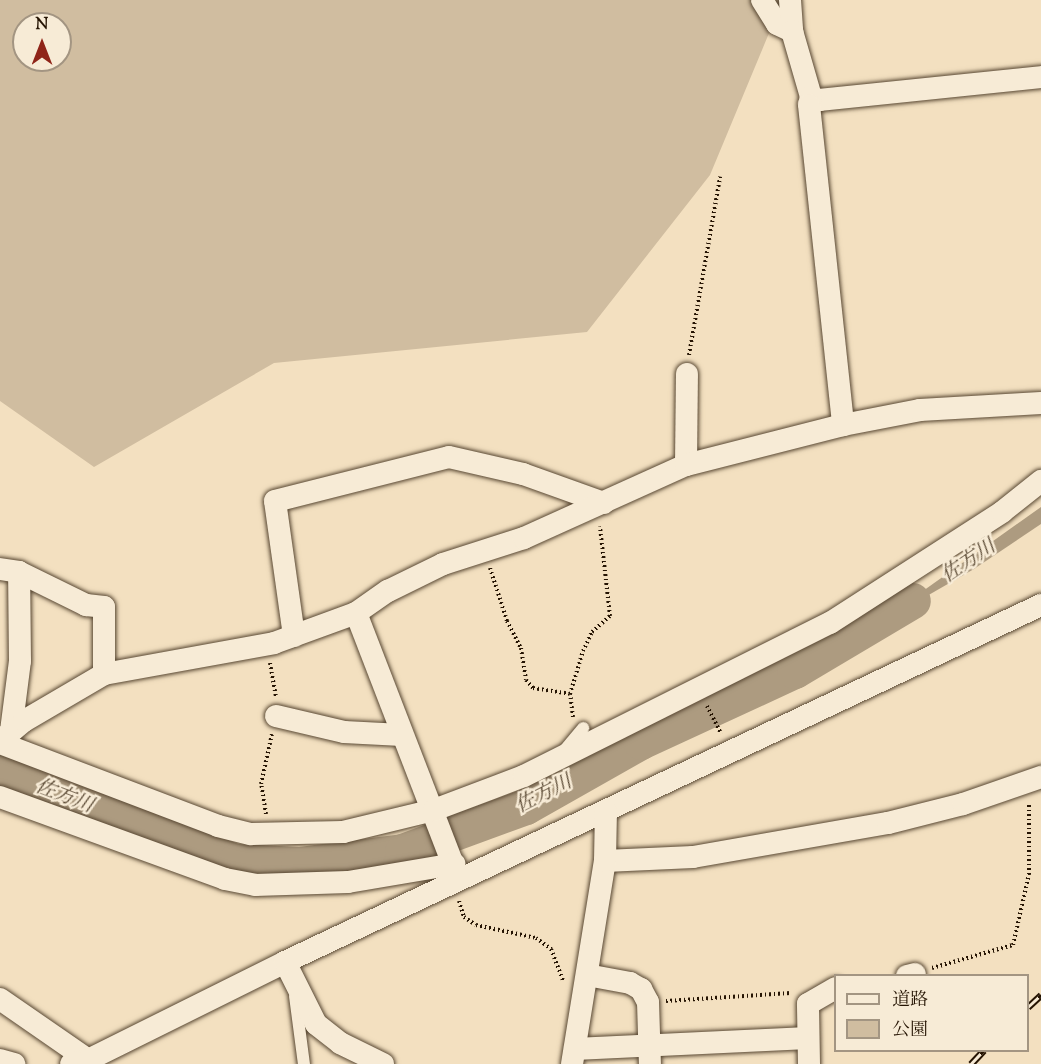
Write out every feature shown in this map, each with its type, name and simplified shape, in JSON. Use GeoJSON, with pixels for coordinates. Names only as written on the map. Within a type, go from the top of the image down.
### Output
{"type":"FeatureCollection","features":[{"type":"Feature","properties":{"kind":"street"},"geometry":{"type":"LineString","coordinates":[[762,0],[777,24],[792,31]]}},
{"type":"Feature","properties":{"kind":"street"},"geometry":{"type":"LineString","coordinates":[[790,0],[792,31],[811,97],[810,117],[843,425]]}},
{"type":"Feature","properties":{"kind":"street"},"geometry":{"type":"LineString","coordinates":[[811,97],[837,99],[1041,77]]}},
{"type":"Feature","properties":{"kind":"street"},"geometry":{"type":"LineString","coordinates":[[686,465],[687,374]]}},
{"type":"Feature","properties":{"kind":"street"},"geometry":{"type":"LineString","coordinates":[[4,739],[104,674],[265,645],[356,614],[388,591],[442,564],[524,538],[686,465],[843,425],[920,410],[1041,403]]}},
{"type":"Feature","properties":{"kind":"street"},"geometry":{"type":"LineString","coordinates":[[294,636],[275,501],[449,457],[523,474],[601,504]]}},
{"type":"Feature","properties":{"kind":"street"},"geometry":{"type":"LineString","coordinates":[[4,739],[218,826],[251,834],[283,836],[343,832],[434,810],[480,795],[557,759],[830,623],[1002,512],[1041,481]]}},
{"type":"Feature","properties":{"kind":"street"},"geometry":{"type":"LineString","coordinates":[[10,571],[86,605],[104,607],[104,674]]}},
{"type":"Feature","properties":{"kind":"street"},"geometry":{"type":"LineString","coordinates":[[4,739],[20,661],[10,571]]}},
{"type":"Feature","properties":{"kind":"street"},"geometry":{"type":"LineString","coordinates":[[0,999],[80,1062],[290,969],[455,872],[606,811],[1041,605]]}},
{"type":"Feature","properties":{"kind":"street"},"geometry":{"type":"LineString","coordinates":[[356,614],[402,735],[434,810],[455,872]]}},
{"type":"Feature","properties":{"kind":"street"},"geometry":{"type":"LineString","coordinates":[[276,716],[344,732],[402,735]]}},
{"type":"Feature","properties":{"kind":"street"},"geometry":{"type":"LineString","coordinates":[[604,861],[673,860],[779,844],[888,823],[1034,779]]}},
{"type":"Feature","properties":{"kind":"street"},"geometry":{"type":"LineString","coordinates":[[0,797],[225,879],[255,885],[366,880],[455,872]]}},
{"type":"Feature","properties":{"kind":"street"},"geometry":{"type":"LineString","coordinates":[[606,811],[604,861],[587,954],[586,984],[574,1056],[650,1055],[808,1038]]}},
{"type":"Feature","properties":{"kind":"street"},"geometry":{"type":"LineString","coordinates":[[290,969],[316,1024],[340,1043],[383,1064]]}},
{"type":"Feature","properties":{"kind":"street"},"geometry":{"type":"LineString","coordinates":[[586,984],[630,983],[641,989],[648,1002],[650,1055]]}},
{"type":"Feature","properties":{"kind":"street"},"geometry":{"type":"LineString","coordinates":[[809,1064],[808,1004],[826,993]]}},
{"type":"Feature","properties":{"kind":"street"},"geometry":{"type":"LineString","coordinates":[[0,1060],[14,1064]]}},
{"type":"Feature","properties":{"kind":"lane"},"geometry":{"type":"LineString","coordinates":[[557,759],[580,732]]}},
{"type":"Feature","properties":{"kind":"lane"},"geometry":{"type":"LineString","coordinates":[[290,969],[304,1064]]}},
{"type":"Feature","properties":{"kind":"path"},"geometry":{"type":"LineString","coordinates":[[687,374],[720,177]]}},
{"type":"Feature","properties":{"kind":"path"},"geometry":{"type":"LineString","coordinates":[[580,732],[570,694],[592,632],[610,616],[601,504]]}},
{"type":"Feature","properties":{"kind":"path"},"geometry":{"type":"LineString","coordinates":[[485,550],[507,621],[521,648],[526,680],[533,688],[570,694]]}},
{"type":"Feature","properties":{"kind":"path"},"geometry":{"type":"LineString","coordinates":[[265,645],[273,674],[276,716],[261,784],[261,803],[283,836]]}},
{"type":"Feature","properties":{"kind":"path"},"geometry":{"type":"LineString","coordinates":[[698,687],[729,751]]}},
{"type":"Feature","properties":{"kind":"path"},"geometry":{"type":"LineString","coordinates":[[914,974],[1014,945],[1029,874],[1034,779]]}},
{"type":"Feature","properties":{"kind":"path"},"geometry":{"type":"LineString","coordinates":[[455,872],[464,917],[476,925],[536,938],[551,949],[564,987],[586,984]]}},
{"type":"Feature","properties":{"kind":"path"},"geometry":{"type":"LineString","coordinates":[[648,1002],[804,992],[826,993]]}},
{"type":"Feature","properties":{"kind":"green space"},"geometry":{"type":"Polygon","coordinates":[[[0,0],[757,0],[772,26],[710,175],[587,332],[274,363],[94,467],[0,401],[0,0]]]}},
{"type":"Feature","properties":{"kind":"water"},"geometry":{"type":"Polygon","coordinates":[[[1041,507],[1041,524],[974,569],[871,628],[1041,507]]]}},
{"type":"Feature","properties":{"kind":"waterway","name":"佐方川"},"geometry":{"type":"LineString","coordinates":[[0,773],[236,862],[299,865],[403,852],[526,807],[641,742],[795,671],[913,601]]}},
{"type":"Feature","properties":{"kind":"railway"},"geometry":{"type":"LineString","coordinates":[[1029,1006],[1041,995]]}},
{"type":"Feature","properties":{"kind":"railway"},"geometry":{"type":"LineString","coordinates":[[971,1064],[982,1052]]}}]}
